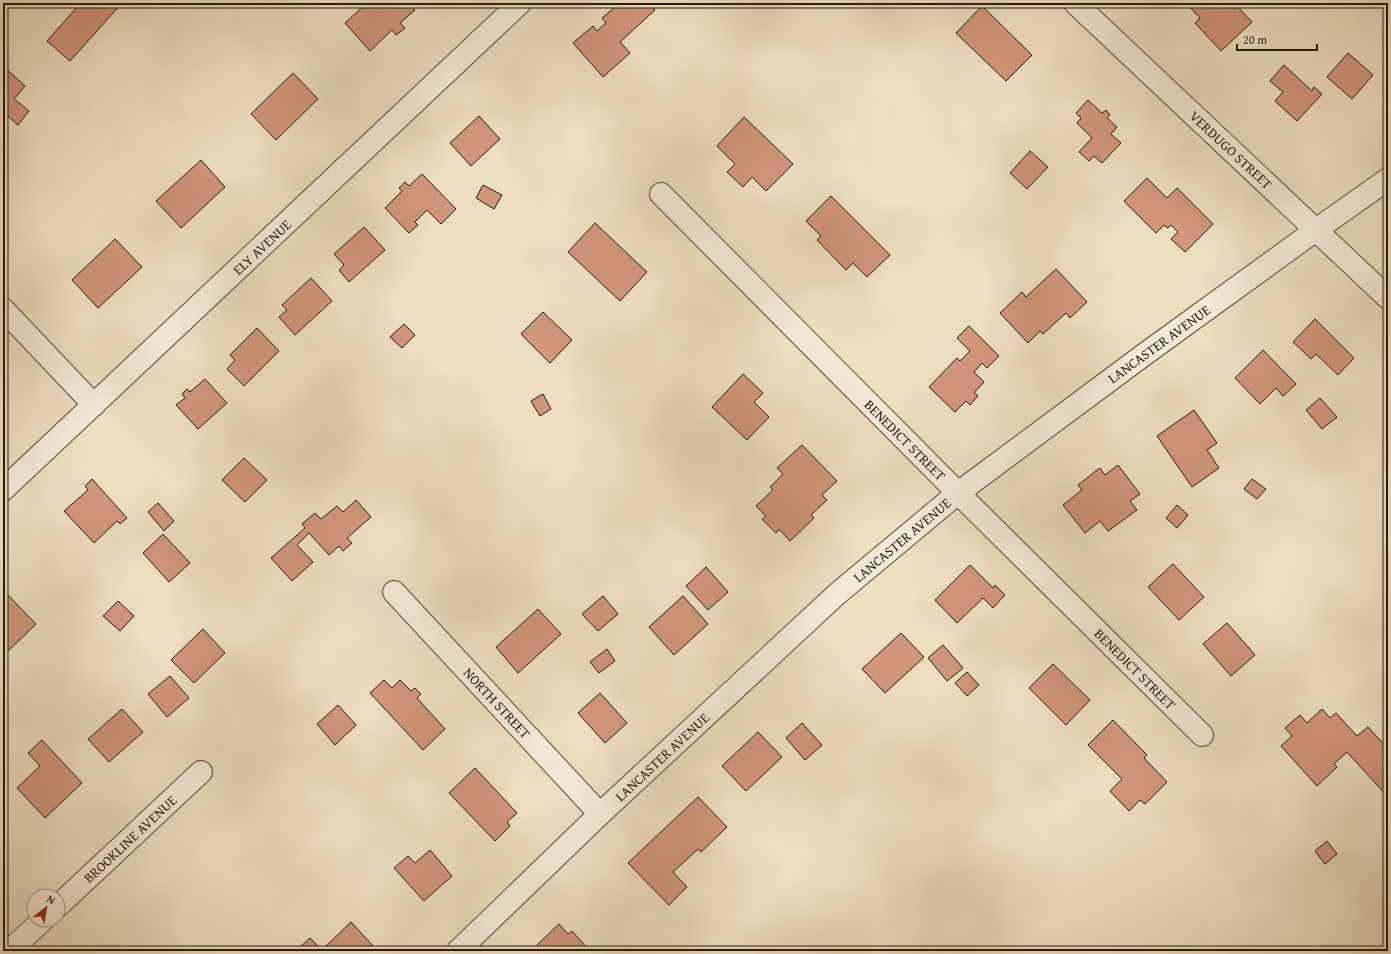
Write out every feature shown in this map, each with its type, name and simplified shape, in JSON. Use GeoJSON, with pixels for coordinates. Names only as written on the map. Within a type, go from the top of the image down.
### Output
{"type":"FeatureCollection","features":[{"type":"Feature","properties":{"kind":"street","name":"ELY AVENUE"},"geometry":{"type":"LineString","coordinates":[[3,490],[520,3]]}},
{"type":"Feature","properties":{"kind":"street","name":"VERDUGO STREET"},"geometry":{"type":"LineString","coordinates":[[1075,3],[1388,298]]}},
{"type":"Feature","properties":{"kind":"street","name":"LANCASTER AVENUE"},"geometry":{"type":"LineString","coordinates":[[458,951],[600,814],[837,594],[958,493],[1145,354],[1388,179]]}},
{"type":"Feature","properties":{"kind":"street","name":"BENEDICT STREET"},"geometry":{"type":"LineString","coordinates":[[661,194],[958,493],[1202,735]]}},
{"type":"Feature","properties":{"kind":"street"},"geometry":{"type":"LineString","coordinates":[[3,309],[94,405]]}},
{"type":"Feature","properties":{"kind":"street","name":"NORTH STREET"},"geometry":{"type":"LineString","coordinates":[[394,592],[600,814]]}},
{"type":"Feature","properties":{"kind":"street","name":"BROOKLINE AVENUE"},"geometry":{"type":"LineString","coordinates":[[66,899],[201,772]]}},
{"type":"Feature","properties":{"kind":"street"},"geometry":{"type":"LineString","coordinates":[[9,951],[33,928]]}},
{"type":"Feature","properties":{"kind":"building"},"geometry":{"type":"Polygon","coordinates":[[[75,3],[122,3],[70,61],[47,41],[78,6],[75,3]]]}},
{"type":"Feature","properties":{"kind":"building"},"geometry":{"type":"Polygon","coordinates":[[[367,3],[408,3],[415,10],[400,23],[405,28],[396,35],[392,30],[370,51],[345,23],[367,3]]]}},
{"type":"Feature","properties":{"kind":"building"},"geometry":{"type":"Polygon","coordinates":[[[620,3],[648,3],[655,10],[620,42],[630,53],[603,77],[573,43],[593,26],[597,31],[606,23],[602,18],[620,3]]]}},
{"type":"Feature","properties":{"kind":"building"},"geometry":{"type":"Polygon","coordinates":[[[1234,3],[1252,22],[1221,51],[1195,23],[1200,18],[1187,4],[1234,3]]]}},
{"type":"Feature","properties":{"kind":"building"},"geometry":{"type":"Polygon","coordinates":[[[982,6],[1032,55],[1006,81],[956,33],[982,6]]]}},
{"type":"Feature","properties":{"kind":"building"},"geometry":{"type":"Polygon","coordinates":[[[1348,53],[1373,75],[1352,99],[1327,77],[1348,53]]]}},
{"type":"Feature","properties":{"kind":"building"},"geometry":{"type":"Polygon","coordinates":[[[1284,65],[1312,91],[1314,87],[1322,94],[1297,121],[1275,101],[1283,92],[1270,81],[1284,65]]]}},
{"type":"Feature","properties":{"kind":"building"},"geometry":{"type":"Polygon","coordinates":[[[3,66],[25,86],[14,99],[29,111],[18,125],[3,112],[3,66]]]}},
{"type":"Feature","properties":{"kind":"building"},"geometry":{"type":"Polygon","coordinates":[[[293,73],[318,99],[276,140],[251,114],[293,73]]]}},
{"type":"Feature","properties":{"kind":"building"},"geometry":{"type":"Polygon","coordinates":[[[1088,100],[1102,113],[1106,110],[1110,115],[1107,118],[1117,127],[1111,134],[1121,143],[1102,163],[1094,156],[1089,161],[1079,152],[1092,138],[1077,123],[1081,118],[1076,113],[1088,100]]]}},
{"type":"Feature","properties":{"kind":"building"},"geometry":{"type":"Polygon","coordinates":[[[479,116],[500,139],[471,166],[450,143],[479,116]]]}},
{"type":"Feature","properties":{"kind":"building"},"geometry":{"type":"Polygon","coordinates":[[[744,117],[793,164],[766,191],[752,177],[743,187],[727,172],[735,164],[717,146],[744,117]]]}},
{"type":"Feature","properties":{"kind":"building"},"geometry":{"type":"Polygon","coordinates":[[[1030,151],[1048,167],[1027,189],[1010,173],[1030,151]]]}},
{"type":"Feature","properties":{"kind":"building"},"geometry":{"type":"Polygon","coordinates":[[[201,160],[225,187],[181,228],[156,201],[201,160]]]}},
{"type":"Feature","properties":{"kind":"building"},"geometry":{"type":"Polygon","coordinates":[[[422,174],[456,209],[441,224],[427,210],[415,222],[418,225],[409,233],[385,208],[402,191],[399,188],[405,182],[409,186],[422,174]]]}},
{"type":"Feature","properties":{"kind":"building"},"geometry":{"type":"Polygon","coordinates":[[[1147,178],[1167,198],[1177,188],[1213,224],[1185,252],[1171,239],[1178,232],[1171,225],[1168,228],[1164,225],[1156,233],[1124,201],[1147,178]]]}},
{"type":"Feature","properties":{"kind":"building"},"geometry":{"type":"Polygon","coordinates":[[[483,185],[502,195],[494,209],[476,198],[483,185]]]}},
{"type":"Feature","properties":{"kind":"building"},"geometry":{"type":"Polygon","coordinates":[[[831,196],[890,255],[867,277],[853,263],[846,270],[817,240],[821,236],[806,221],[831,196]]]}},
{"type":"Feature","properties":{"kind":"building"},"geometry":{"type":"Polygon","coordinates":[[[595,223],[647,272],[620,301],[568,252],[595,223]]]}},
{"type":"Feature","properties":{"kind":"building"},"geometry":{"type":"Polygon","coordinates":[[[364,227],[385,250],[349,282],[339,270],[344,265],[334,254],[364,227]]]}},
{"type":"Feature","properties":{"kind":"building"},"geometry":{"type":"Polygon","coordinates":[[[115,239],[142,267],[98,308],[72,280],[115,239]]]}},
{"type":"Feature","properties":{"kind":"building"},"geometry":{"type":"Polygon","coordinates":[[[1056,269],[1087,302],[1070,318],[1066,313],[1043,334],[1040,331],[1028,343],[1000,313],[1022,292],[1026,297],[1056,269]]]}},
{"type":"Feature","properties":{"kind":"building"},"geometry":{"type":"Polygon","coordinates":[[[311,278],[332,301],[295,335],[279,317],[287,310],[282,305],[311,278]]]}},
{"type":"Feature","properties":{"kind":"building"},"geometry":{"type":"Polygon","coordinates":[[[543,312],[572,340],[550,363],[521,334],[543,312]]]}},
{"type":"Feature","properties":{"kind":"building"},"geometry":{"type":"Polygon","coordinates":[[[1315,319],[1354,358],[1338,375],[1316,354],[1311,359],[1293,342],[1315,319]]]}},
{"type":"Feature","properties":{"kind":"building"},"geometry":{"type":"Polygon","coordinates":[[[404,324],[415,335],[402,348],[390,337],[404,324]]]}},
{"type":"Feature","properties":{"kind":"building"},"geometry":{"type":"Polygon","coordinates":[[[969,326],[999,356],[987,368],[982,363],[974,372],[984,382],[974,393],[978,396],[970,405],[966,401],[955,412],[929,387],[957,358],[960,361],[970,351],[957,338],[969,326]]]}},
{"type":"Feature","properties":{"kind":"building"},"geometry":{"type":"Polygon","coordinates":[[[257,328],[279,351],[244,386],[227,369],[235,360],[230,355],[257,328]]]}},
{"type":"Feature","properties":{"kind":"building"},"geometry":{"type":"Polygon","coordinates":[[[1263,350],[1296,384],[1283,396],[1276,388],[1260,404],[1235,378],[1263,350]]]}},
{"type":"Feature","properties":{"kind":"building"},"geometry":{"type":"Polygon","coordinates":[[[743,374],[763,393],[754,402],[769,417],[747,440],[712,407],[743,374]]]}},
{"type":"Feature","properties":{"kind":"building"},"geometry":{"type":"Polygon","coordinates":[[[205,379],[227,403],[198,429],[176,405],[185,398],[182,394],[187,389],[190,392],[205,379]]]}},
{"type":"Feature","properties":{"kind":"building"},"geometry":{"type":"Polygon","coordinates":[[[543,394],[551,409],[540,416],[531,401],[543,394]]]}},
{"type":"Feature","properties":{"kind":"building"},"geometry":{"type":"Polygon","coordinates":[[[1320,398],[1337,417],[1322,429],[1306,410],[1320,398]]]}},
{"type":"Feature","properties":{"kind":"building"},"geometry":{"type":"Polygon","coordinates":[[[1194,410],[1217,443],[1207,450],[1219,468],[1192,487],[1157,436],[1194,410]]]}},
{"type":"Feature","properties":{"kind":"building"},"geometry":{"type":"Polygon","coordinates":[[[802,445],[837,481],[822,495],[827,500],[811,515],[814,518],[790,541],[779,529],[776,533],[762,519],[766,516],[756,506],[773,490],[770,487],[783,474],[777,468],[802,445]]]}},
{"type":"Feature","properties":{"kind":"building"},"geometry":{"type":"Polygon","coordinates":[[[244,458],[267,480],[245,502],[222,480],[244,458]]]}},
{"type":"Feature","properties":{"kind":"building"},"geometry":{"type":"Polygon","coordinates":[[[1118,465],[1140,494],[1130,501],[1137,510],[1108,531],[1100,521],[1085,533],[1063,505],[1082,490],[1078,485],[1100,468],[1105,475],[1118,465]]]}},
{"type":"Feature","properties":{"kind":"building"},"geometry":{"type":"Polygon","coordinates":[[[92,479],[127,518],[120,524],[117,521],[94,543],[64,511],[88,490],[85,486],[92,479]]]}},
{"type":"Feature","properties":{"kind":"building"},"geometry":{"type":"Polygon","coordinates":[[[1252,479],[1266,489],[1257,499],[1244,489],[1252,479]]]}},
{"type":"Feature","properties":{"kind":"building"},"geometry":{"type":"Polygon","coordinates":[[[356,500],[371,517],[347,538],[352,543],[343,551],[339,546],[329,555],[309,533],[297,545],[313,562],[292,581],[271,558],[305,528],[302,524],[315,513],[321,519],[337,506],[343,512],[356,500]]]}},
{"type":"Feature","properties":{"kind":"building"},"geometry":{"type":"Polygon","coordinates":[[[158,503],[174,521],[164,531],[148,512],[158,503]]]}},
{"type":"Feature","properties":{"kind":"building"},"geometry":{"type":"Polygon","coordinates":[[[1177,505],[1188,515],[1177,528],[1166,518],[1177,505]]]}},
{"type":"Feature","properties":{"kind":"building"},"geometry":{"type":"Polygon","coordinates":[[[163,534],[190,563],[169,582],[143,553],[163,534]]]}},
{"type":"Feature","properties":{"kind":"building"},"geometry":{"type":"Polygon","coordinates":[[[1173,564],[1204,597],[1179,620],[1148,587],[1173,564]]]}},
{"type":"Feature","properties":{"kind":"building"},"geometry":{"type":"Polygon","coordinates":[[[970,565],[993,588],[995,585],[1005,595],[993,608],[983,598],[957,623],[935,600],[970,565]]]}},
{"type":"Feature","properties":{"kind":"building"},"geometry":{"type":"Polygon","coordinates":[[[706,567],[728,592],[708,610],[686,586],[706,567]]]}},
{"type":"Feature","properties":{"kind":"building"},"geometry":{"type":"Polygon","coordinates":[[[3,590],[36,624],[3,656],[3,590]]]}},
{"type":"Feature","properties":{"kind":"building"},"geometry":{"type":"Polygon","coordinates":[[[603,596],[618,614],[598,631],[582,614],[603,596]]]}},
{"type":"Feature","properties":{"kind":"building"},"geometry":{"type":"Polygon","coordinates":[[[683,596],[708,624],[674,655],[649,627],[683,596]]]}},
{"type":"Feature","properties":{"kind":"building"},"geometry":{"type":"Polygon","coordinates":[[[118,601],[134,616],[120,631],[103,616],[118,601]]]}},
{"type":"Feature","properties":{"kind":"building"},"geometry":{"type":"Polygon","coordinates":[[[538,609],[561,634],[518,673],[496,647],[538,609]]]}},
{"type":"Feature","properties":{"kind":"building"},"geometry":{"type":"Polygon","coordinates":[[[1227,623],[1255,655],[1231,676],[1203,644],[1227,623]]]}},
{"type":"Feature","properties":{"kind":"building"},"geometry":{"type":"Polygon","coordinates":[[[203,629],[225,653],[194,683],[171,660],[203,629]]]}},
{"type":"Feature","properties":{"kind":"building"},"geometry":{"type":"Polygon","coordinates":[[[901,633],[924,657],[885,693],[862,669],[901,633]]]}},
{"type":"Feature","properties":{"kind":"building"},"geometry":{"type":"Polygon","coordinates":[[[943,645],[963,668],[947,681],[928,658],[943,645]]]}},
{"type":"Feature","properties":{"kind":"building"},"geometry":{"type":"Polygon","coordinates":[[[607,649],[615,661],[599,673],[590,662],[607,649]]]}},
{"type":"Feature","properties":{"kind":"building"},"geometry":{"type":"Polygon","coordinates":[[[3,662],[7,666],[3,670],[3,662]]]}},
{"type":"Feature","properties":{"kind":"building"},"geometry":{"type":"Polygon","coordinates":[[[1053,664],[1090,700],[1066,725],[1029,688],[1053,664]]]}},
{"type":"Feature","properties":{"kind":"building"},"geometry":{"type":"Polygon","coordinates":[[[967,672],[979,685],[967,696],[955,683],[967,672]]]}},
{"type":"Feature","properties":{"kind":"building"},"geometry":{"type":"Polygon","coordinates":[[[170,676],[189,698],[167,717],[148,694],[170,676]]]}},
{"type":"Feature","properties":{"kind":"building"},"geometry":{"type":"Polygon","coordinates":[[[384,680],[392,688],[400,680],[411,691],[415,688],[421,694],[417,698],[445,729],[423,750],[370,693],[384,680]]]}},
{"type":"Feature","properties":{"kind":"building"},"geometry":{"type":"Polygon","coordinates":[[[600,693],[627,723],[605,743],[578,713],[600,693]]]}},
{"type":"Feature","properties":{"kind":"building"},"geometry":{"type":"Polygon","coordinates":[[[338,705],[356,725],[335,745],[317,724],[338,705]]]}},
{"type":"Feature","properties":{"kind":"building"},"geometry":{"type":"Polygon","coordinates":[[[122,709],[143,732],[109,762],[88,739],[122,709]]]}},
{"type":"Feature","properties":{"kind":"building"},"geometry":{"type":"Polygon","coordinates":[[[1322,709],[1330,718],[1336,713],[1357,736],[1368,727],[1388,749],[1388,797],[1347,752],[1334,764],[1337,767],[1317,786],[1281,746],[1292,736],[1285,728],[1300,715],[1307,723],[1322,709]]]}},
{"type":"Feature","properties":{"kind":"building"},"geometry":{"type":"Polygon","coordinates":[[[1113,720],[1147,755],[1144,758],[1167,782],[1145,804],[1140,800],[1129,811],[1110,791],[1122,779],[1088,745],[1113,720]]]}},
{"type":"Feature","properties":{"kind":"building"},"geometry":{"type":"Polygon","coordinates":[[[802,723],[822,745],[805,760],[786,738],[802,723]]]}},
{"type":"Feature","properties":{"kind":"building"},"geometry":{"type":"Polygon","coordinates":[[[758,732],[782,757],[746,791],[722,766],[758,732]]]}},
{"type":"Feature","properties":{"kind":"building"},"geometry":{"type":"Polygon","coordinates":[[[42,740],[82,783],[45,818],[17,788],[40,766],[28,753],[42,740]]]}},
{"type":"Feature","properties":{"kind":"building"},"geometry":{"type":"Polygon","coordinates":[[[475,768],[517,813],[507,822],[510,826],[495,841],[449,793],[475,768]]]}},
{"type":"Feature","properties":{"kind":"building"},"geometry":{"type":"Polygon","coordinates":[[[698,797],[727,827],[701,852],[698,849],[673,872],[687,887],[669,905],[628,863],[698,797]]]}},
{"type":"Feature","properties":{"kind":"building"},"geometry":{"type":"Polygon","coordinates":[[[1327,841],[1337,854],[1325,864],[1315,851],[1327,841]]]}},
{"type":"Feature","properties":{"kind":"building"},"geometry":{"type":"Polygon","coordinates":[[[430,850],[452,876],[424,901],[394,868],[408,856],[415,863],[430,850]]]}},
{"type":"Feature","properties":{"kind":"building"},"geometry":{"type":"Polygon","coordinates":[[[351,922],[374,947],[370,951],[301,951],[299,948],[310,938],[322,950],[351,922]]]}},
{"type":"Feature","properties":{"kind":"building"},"geometry":{"type":"Polygon","coordinates":[[[559,924],[568,934],[572,931],[590,951],[543,951],[537,945],[559,924]]]}}]}
